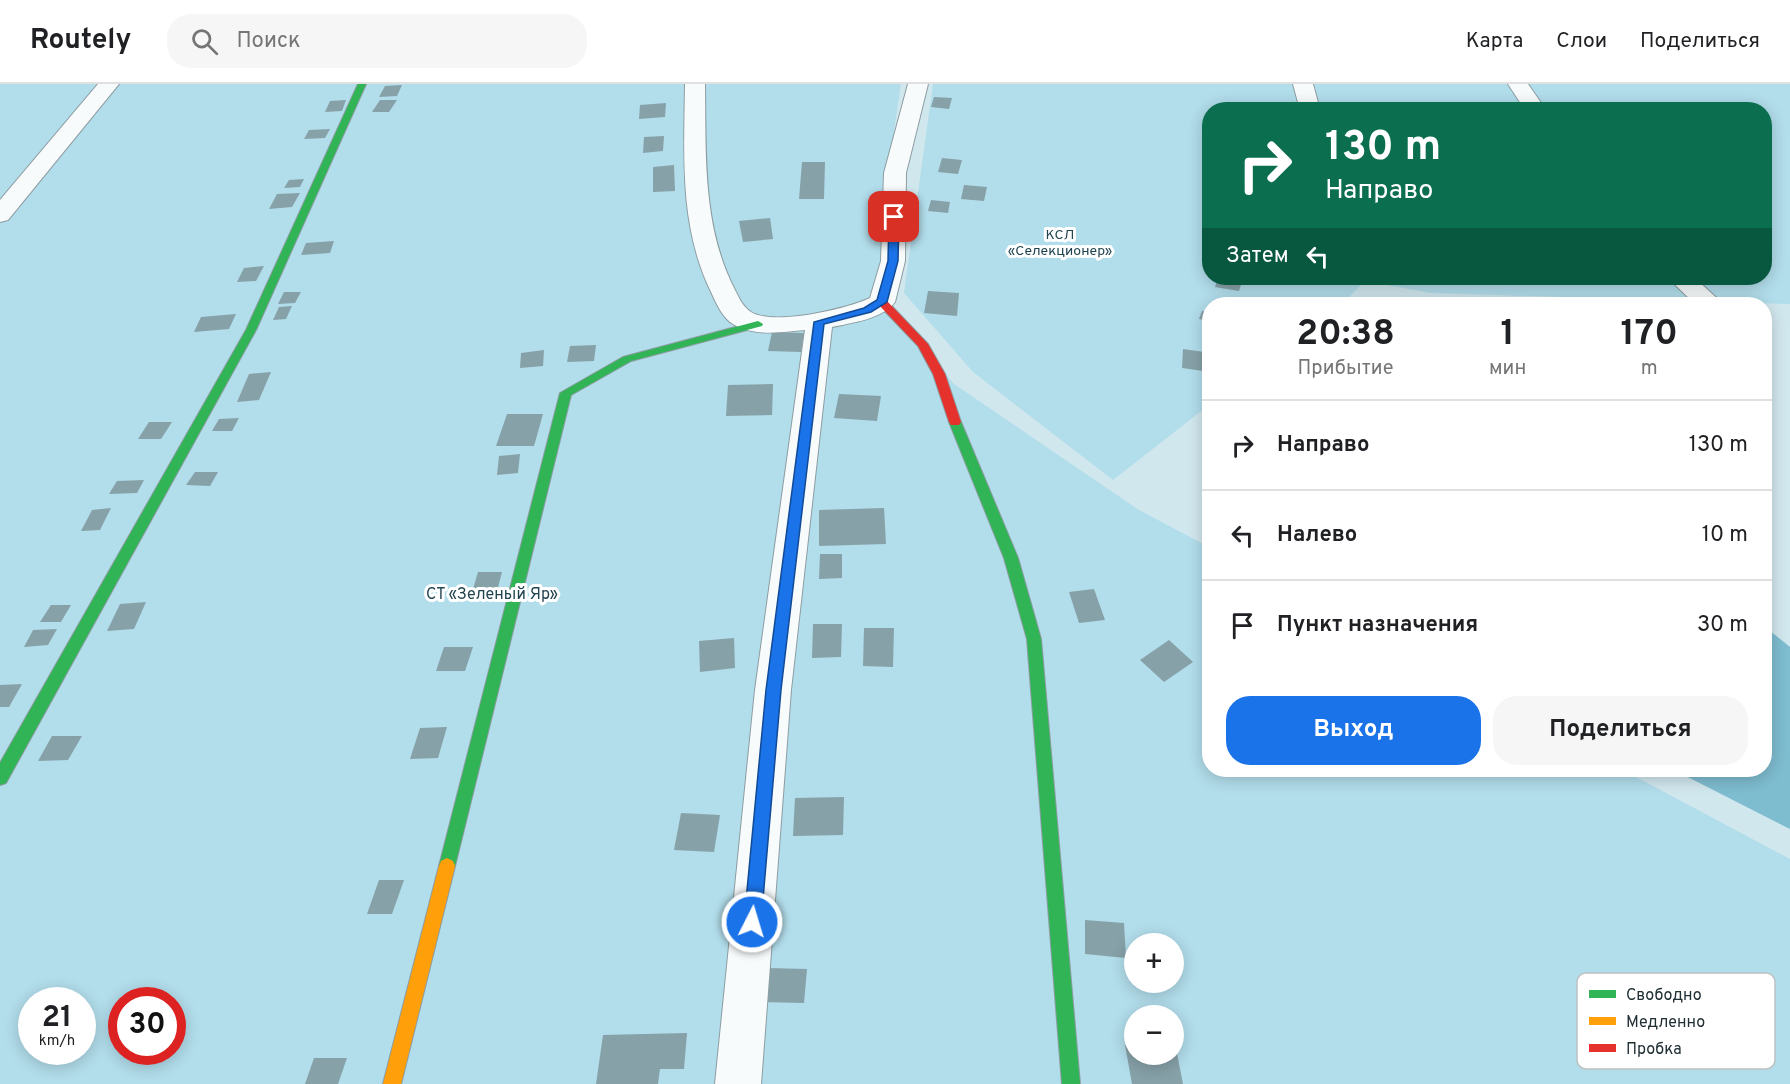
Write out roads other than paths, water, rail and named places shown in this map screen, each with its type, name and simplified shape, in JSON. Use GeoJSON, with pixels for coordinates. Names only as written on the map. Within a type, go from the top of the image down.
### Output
{"type":"FeatureCollection","features":[{"type":"Feature","properties":{"kind":"street"},"geometry":{"type":"LineString","coordinates":[[0,215],[109,84]]}},
{"type":"Feature","properties":{"kind":"street"},"geometry":{"type":"LineString","coordinates":[[0,778],[251,330],[362,84]]}},
{"type":"Feature","properties":{"kind":"street"},"geometry":{"type":"LineString","coordinates":[[695,84],[697,182],[704,236],[716,280],[737,315],[758,324]]}},
{"type":"Feature","properties":{"kind":"street"},"geometry":{"type":"LineString","coordinates":[[882,302],[893,261],[895,173],[918,84]]}},
{"type":"Feature","properties":{"kind":"street"},"geometry":{"type":"LineString","coordinates":[[1303,84],[1308,102]]}},
{"type":"Feature","properties":{"kind":"street"},"geometry":{"type":"LineString","coordinates":[[1518,84],[1530,102]]}},
{"type":"Feature","properties":{"kind":"street"},"geometry":{"type":"LineString","coordinates":[[1689,285],[1702,297]]}},
{"type":"Feature","properties":{"kind":"street"},"geometry":{"type":"LineString","coordinates":[[392,1084],[566,393],[627,359],[758,324],[819,322],[848,316],[882,302]]}},
{"type":"Feature","properties":{"kind":"street"},"geometry":{"type":"LineString","coordinates":[[882,302],[923,344],[939,374],[958,432],[1011,558],[1034,639],[1071,1084]]}},
{"type":"Feature","properties":{"kind":"street"},"geometry":{"type":"LineString","coordinates":[[738,1084],[773,690],[819,322]]}},
{"type":"Feature","properties":{"kind":"park label","name":"КСЛ «Селекционер»"},"geometry":{"type":"Point","coordinates":[1060,244]}},
{"type":"Feature","properties":{"kind":"park label","name":"СТ «Зеленый Яр»"},"geometry":{"type":"Point","coordinates":[492,595]}}]}
